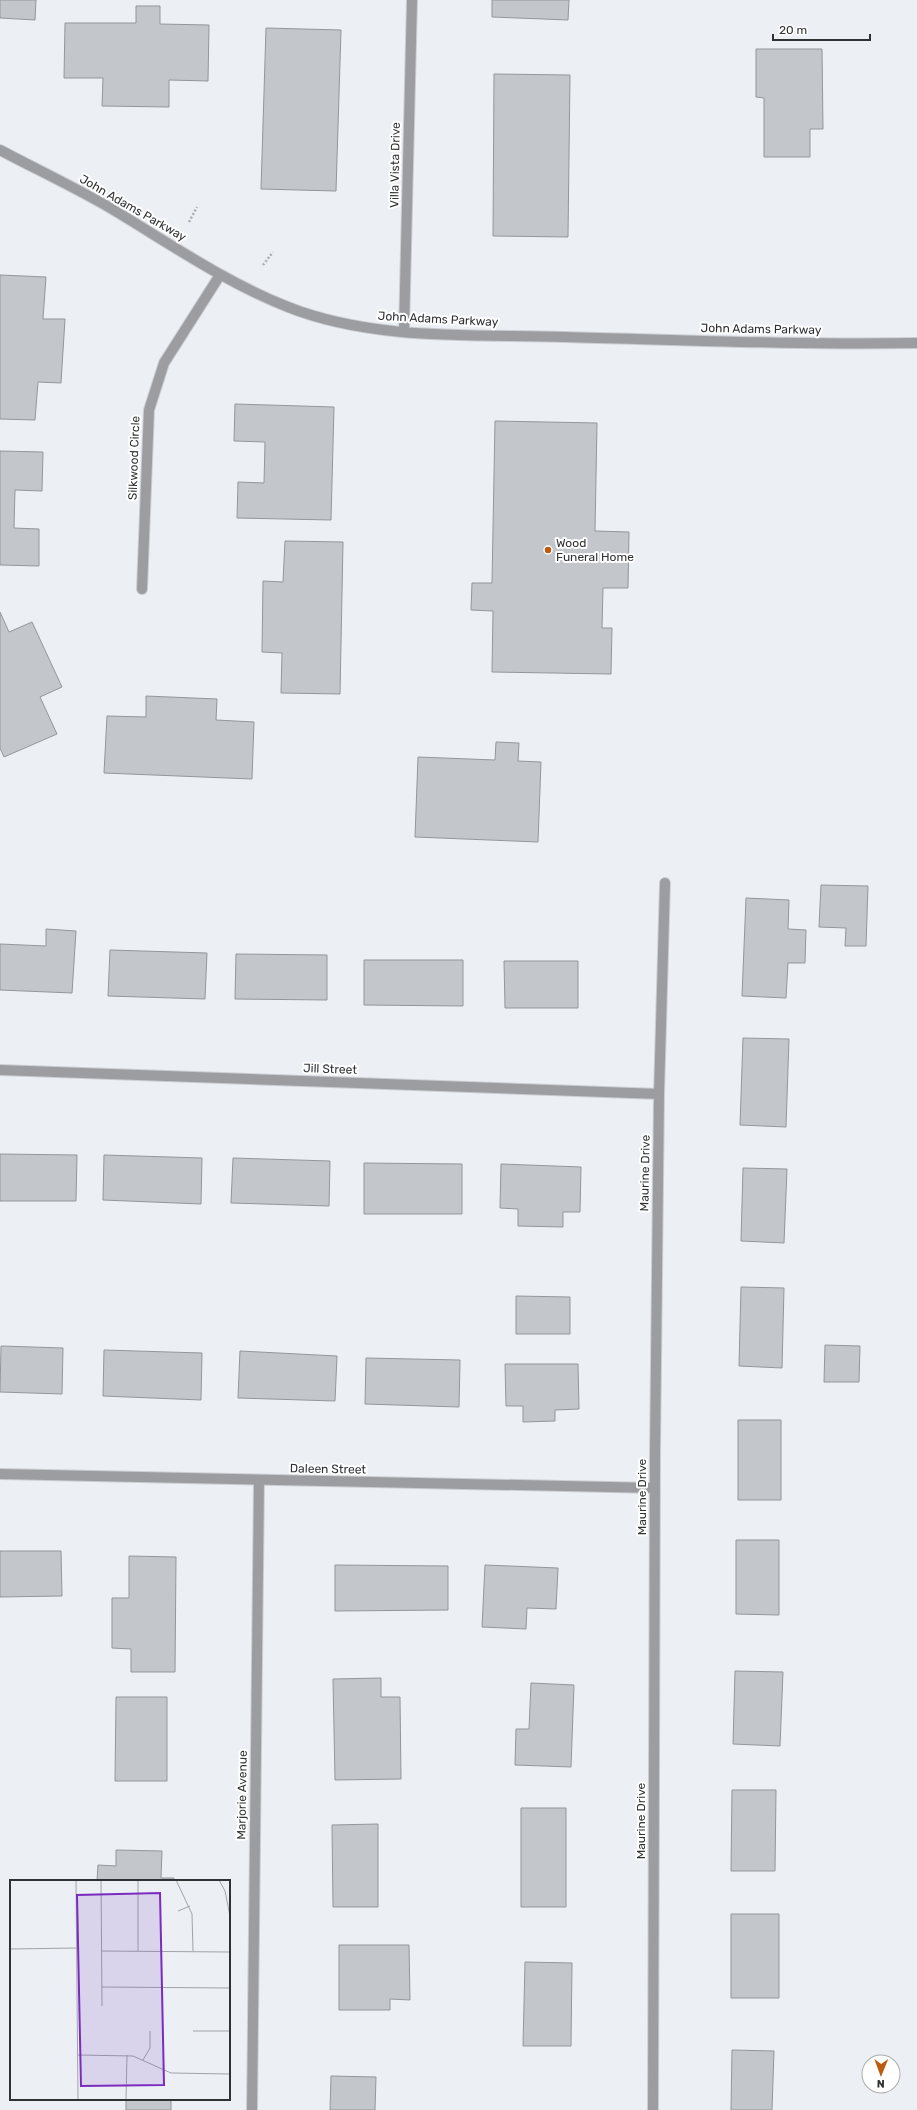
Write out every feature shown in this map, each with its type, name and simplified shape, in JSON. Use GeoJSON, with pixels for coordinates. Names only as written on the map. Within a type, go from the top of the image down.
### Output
{"type":"FeatureCollection","features":[{"type":"Feature","properties":{"kind":"street","name":"Villa Vista Drive"},"geometry":{"type":"LineString","coordinates":[[404,331],[412,0]]}},
{"type":"Feature","properties":{"kind":"street","name":"John Adams Parkway"},"geometry":{"type":"LineString","coordinates":[[0,150],[104,205],[220,275],[288,307],[332,321],[380,330],[404,331],[714,341],[917,344]]}},
{"type":"Feature","properties":{"kind":"street","name":"Silkwood Circle"},"geometry":{"type":"LineString","coordinates":[[142,589],[149,410],[164,363],[220,275]]}},
{"type":"Feature","properties":{"kind":"street","name":"Maurine Drive"},"geometry":{"type":"LineString","coordinates":[[653,2110],[655,1488],[659,1094],[665,883]]}},
{"type":"Feature","properties":{"kind":"street","name":"Jill Street"},"geometry":{"type":"LineString","coordinates":[[0,1070],[659,1094]]}},
{"type":"Feature","properties":{"kind":"street","name":"Daleen Street"},"geometry":{"type":"LineString","coordinates":[[0,1474],[259,1481],[655,1488]]}},
{"type":"Feature","properties":{"kind":"street","name":"Marjorie Avenue"},"geometry":{"type":"LineString","coordinates":[[252,2110],[259,1481]]}},
{"type":"Feature","properties":{"kind":"path"},"geometry":{"type":"LineString","coordinates":[[189,222],[197,207]]}},
{"type":"Feature","properties":{"kind":"path"},"geometry":{"type":"LineString","coordinates":[[263,265],[273,252]]}},
{"type":"Feature","properties":{"kind":"building"},"geometry":{"type":"Polygon","coordinates":[[[0,0],[36,0],[35,20],[0,18],[0,0]]]}},
{"type":"Feature","properties":{"kind":"building"},"geometry":{"type":"Polygon","coordinates":[[[492,0],[569,0],[568,20],[492,17],[492,0]]]}},
{"type":"Feature","properties":{"kind":"building"},"geometry":{"type":"Polygon","coordinates":[[[136,6],[160,6],[160,24],[209,25],[208,81],[169,80],[169,107],[102,106],[103,78],[64,78],[65,23],[136,23],[136,6]]]}},
{"type":"Feature","properties":{"kind":"building"},"geometry":{"type":"Polygon","coordinates":[[[266,28],[341,30],[336,191],[261,189],[266,28]]]}},
{"type":"Feature","properties":{"kind":"building"},"geometry":{"type":"Polygon","coordinates":[[[756,49],[822,49],[823,129],[810,129],[810,157],[764,157],[764,98],[756,97],[756,49]]]}},
{"type":"Feature","properties":{"kind":"building"},"geometry":{"type":"Polygon","coordinates":[[[494,74],[570,75],[568,237],[493,236],[494,74]]]}},
{"type":"Feature","properties":{"kind":"building"},"geometry":{"type":"Polygon","coordinates":[[[0,275],[46,277],[43,319],[65,319],[61,383],[38,382],[35,420],[0,419],[0,275]]]}},
{"type":"Feature","properties":{"kind":"building"},"geometry":{"type":"Polygon","coordinates":[[[235,404],[334,407],[331,520],[237,518],[238,482],[264,483],[265,442],[234,441],[235,404]]]}},
{"type":"Feature","properties":{"kind":"building"},"geometry":{"type":"Polygon","coordinates":[[[495,421],[597,423],[595,531],[629,532],[628,588],[603,588],[602,628],[612,628],[611,674],[492,672],[493,611],[471,610],[472,583],[492,583],[495,421]]]}},
{"type":"Feature","properties":{"kind":"building"},"geometry":{"type":"Polygon","coordinates":[[[0,451],[43,452],[42,491],[15,490],[14,528],[39,529],[39,566],[0,565],[0,451]]]}},
{"type":"Feature","properties":{"kind":"building"},"geometry":{"type":"Polygon","coordinates":[[[285,541],[343,542],[340,694],[281,693],[282,653],[262,652],[263,581],[283,582],[285,541]]]}},
{"type":"Feature","properties":{"kind":"building"},"geometry":{"type":"Polygon","coordinates":[[[0,612],[9,632],[32,622],[62,687],[40,697],[57,734],[4,757],[0,748],[0,612]]]}},
{"type":"Feature","properties":{"kind":"building"},"geometry":{"type":"Polygon","coordinates":[[[146,696],[217,699],[216,720],[254,722],[252,779],[104,773],[107,716],[146,717],[146,696]]]}},
{"type":"Feature","properties":{"kind":"building"},"geometry":{"type":"Polygon","coordinates":[[[496,742],[519,743],[518,761],[541,762],[538,842],[415,837],[418,757],[495,760],[496,742]]]}},
{"type":"Feature","properties":{"kind":"building"},"geometry":{"type":"Polygon","coordinates":[[[821,885],[868,886],[866,946],[845,946],[846,928],[819,927],[821,885]]]}},
{"type":"Feature","properties":{"kind":"building"},"geometry":{"type":"Polygon","coordinates":[[[746,898],[789,900],[788,929],[806,930],[805,963],[788,963],[786,998],[742,996],[746,898]]]}},
{"type":"Feature","properties":{"kind":"building"},"geometry":{"type":"Polygon","coordinates":[[[46,929],[76,931],[72,993],[0,990],[0,944],[46,946],[46,929]]]}},
{"type":"Feature","properties":{"kind":"building"},"geometry":{"type":"Polygon","coordinates":[[[110,950],[207,953],[205,999],[108,996],[110,950]]]}},
{"type":"Feature","properties":{"kind":"building"},"geometry":{"type":"Polygon","coordinates":[[[236,954],[327,955],[327,1000],[235,999],[236,954]]]}},
{"type":"Feature","properties":{"kind":"building"},"geometry":{"type":"Polygon","coordinates":[[[364,960],[463,960],[463,1006],[364,1005],[364,960]]]}},
{"type":"Feature","properties":{"kind":"building"},"geometry":{"type":"Polygon","coordinates":[[[504,961],[578,961],[578,1008],[505,1008],[504,961]]]}},
{"type":"Feature","properties":{"kind":"building"},"geometry":{"type":"Polygon","coordinates":[[[743,1038],[789,1039],[786,1127],[740,1125],[743,1038]]]}},
{"type":"Feature","properties":{"kind":"building"},"geometry":{"type":"Polygon","coordinates":[[[0,1154],[77,1155],[76,1201],[0,1201],[0,1154]]]}},
{"type":"Feature","properties":{"kind":"building"},"geometry":{"type":"Polygon","coordinates":[[[104,1155],[202,1158],[201,1204],[103,1200],[104,1155]]]}},
{"type":"Feature","properties":{"kind":"building"},"geometry":{"type":"Polygon","coordinates":[[[233,1158],[330,1161],[329,1206],[231,1203],[233,1158]]]}},
{"type":"Feature","properties":{"kind":"building"},"geometry":{"type":"Polygon","coordinates":[[[364,1163],[462,1164],[462,1214],[364,1214],[364,1163]]]}},
{"type":"Feature","properties":{"kind":"building"},"geometry":{"type":"Polygon","coordinates":[[[501,1164],[581,1167],[580,1212],[563,1212],[563,1227],[518,1226],[518,1209],[500,1208],[501,1164]]]}},
{"type":"Feature","properties":{"kind":"building"},"geometry":{"type":"Polygon","coordinates":[[[743,1168],[787,1169],[784,1243],[741,1241],[743,1168]]]}},
{"type":"Feature","properties":{"kind":"building"},"geometry":{"type":"Polygon","coordinates":[[[741,1287],[784,1288],[782,1368],[739,1366],[741,1287]]]}},
{"type":"Feature","properties":{"kind":"building"},"geometry":{"type":"Polygon","coordinates":[[[516,1296],[570,1297],[570,1334],[516,1334],[516,1296]]]}},
{"type":"Feature","properties":{"kind":"building"},"geometry":{"type":"Polygon","coordinates":[[[825,1345],[860,1346],[859,1382],[824,1382],[825,1345]]]}},
{"type":"Feature","properties":{"kind":"building"},"geometry":{"type":"Polygon","coordinates":[[[1,1346],[63,1348],[62,1394],[0,1392],[1,1346]]]}},
{"type":"Feature","properties":{"kind":"building"},"geometry":{"type":"Polygon","coordinates":[[[104,1350],[202,1353],[201,1400],[103,1396],[104,1350]]]}},
{"type":"Feature","properties":{"kind":"building"},"geometry":{"type":"Polygon","coordinates":[[[240,1351],[337,1356],[335,1401],[238,1398],[240,1351]]]}},
{"type":"Feature","properties":{"kind":"building"},"geometry":{"type":"Polygon","coordinates":[[[366,1358],[460,1360],[459,1407],[365,1404],[366,1358]]]}},
{"type":"Feature","properties":{"kind":"building"},"geometry":{"type":"Polygon","coordinates":[[[505,1364],[578,1364],[579,1409],[555,1410],[555,1421],[523,1422],[523,1406],[506,1406],[505,1364]]]}},
{"type":"Feature","properties":{"kind":"building"},"geometry":{"type":"Polygon","coordinates":[[[738,1420],[781,1420],[781,1500],[738,1500],[738,1420]]]}},
{"type":"Feature","properties":{"kind":"building"},"geometry":{"type":"Polygon","coordinates":[[[736,1540],[779,1540],[779,1615],[736,1614],[736,1540]]]}},
{"type":"Feature","properties":{"kind":"building"},"geometry":{"type":"Polygon","coordinates":[[[0,1551],[61,1551],[62,1596],[0,1597],[0,1551]]]}},
{"type":"Feature","properties":{"kind":"building"},"geometry":{"type":"Polygon","coordinates":[[[129,1556],[176,1557],[175,1672],[131,1672],[131,1649],[112,1648],[112,1598],[129,1598],[129,1556]]]}},
{"type":"Feature","properties":{"kind":"building"},"geometry":{"type":"Polygon","coordinates":[[[335,1565],[448,1566],[448,1610],[335,1611],[335,1565]]]}},
{"type":"Feature","properties":{"kind":"building"},"geometry":{"type":"Polygon","coordinates":[[[485,1565],[558,1568],[556,1609],[527,1608],[526,1629],[482,1627],[485,1565]]]}},
{"type":"Feature","properties":{"kind":"building"},"geometry":{"type":"Polygon","coordinates":[[[735,1671],[783,1672],[780,1746],[733,1744],[735,1671]]]}},
{"type":"Feature","properties":{"kind":"building"},"geometry":{"type":"Polygon","coordinates":[[[381,1678],[381,1697],[400,1697],[401,1779],[335,1780],[333,1679],[381,1678]]]}},
{"type":"Feature","properties":{"kind":"building"},"geometry":{"type":"Polygon","coordinates":[[[531,1683],[574,1685],[571,1767],[515,1765],[516,1729],[529,1729],[531,1683]]]}},
{"type":"Feature","properties":{"kind":"building"},"geometry":{"type":"Polygon","coordinates":[[[116,1697],[167,1697],[167,1781],[115,1781],[116,1697]]]}},
{"type":"Feature","properties":{"kind":"building"},"geometry":{"type":"Polygon","coordinates":[[[732,1790],[776,1790],[775,1871],[731,1871],[732,1790]]]}},
{"type":"Feature","properties":{"kind":"building"},"geometry":{"type":"Polygon","coordinates":[[[521,1808],[566,1808],[566,1907],[521,1907],[521,1808]]]}},
{"type":"Feature","properties":{"kind":"building"},"geometry":{"type":"Polygon","coordinates":[[[378,1824],[378,1907],[333,1907],[332,1825],[378,1824]]]}},
{"type":"Feature","properties":{"kind":"building"},"geometry":{"type":"Polygon","coordinates":[[[116,1850],[162,1851],[161,1878],[174,1878],[174,1880],[97,1880],[98,1865],[116,1866],[116,1850]]]}},
{"type":"Feature","properties":{"kind":"building"},"geometry":{"type":"Polygon","coordinates":[[[731,1914],[779,1914],[779,1998],[731,1998],[731,1914]]]}},
{"type":"Feature","properties":{"kind":"building"},"geometry":{"type":"Polygon","coordinates":[[[339,1945],[409,1945],[410,2000],[390,1999],[390,2010],[339,2010],[339,1945]]]}},
{"type":"Feature","properties":{"kind":"building"},"geometry":{"type":"Polygon","coordinates":[[[525,1962],[572,1963],[571,2046],[523,2046],[525,1962]]]}},
{"type":"Feature","properties":{"kind":"building"},"geometry":{"type":"Polygon","coordinates":[[[732,2050],[774,2051],[772,2110],[731,2110],[732,2050]]]}},
{"type":"Feature","properties":{"kind":"building"},"geometry":{"type":"Polygon","coordinates":[[[331,2076],[376,2077],[375,2110],[330,2110],[331,2076]]]}},
{"type":"Feature","properties":{"kind":"building"},"geometry":{"type":"Polygon","coordinates":[[[126,2100],[171,2100],[171,2110],[126,2110],[126,2100]]]}},
{"type":"Feature","properties":{"kind":"place","name":"Wood Funeral Home"},"geometry":{"type":"Point","coordinates":[548,550]}}]}
